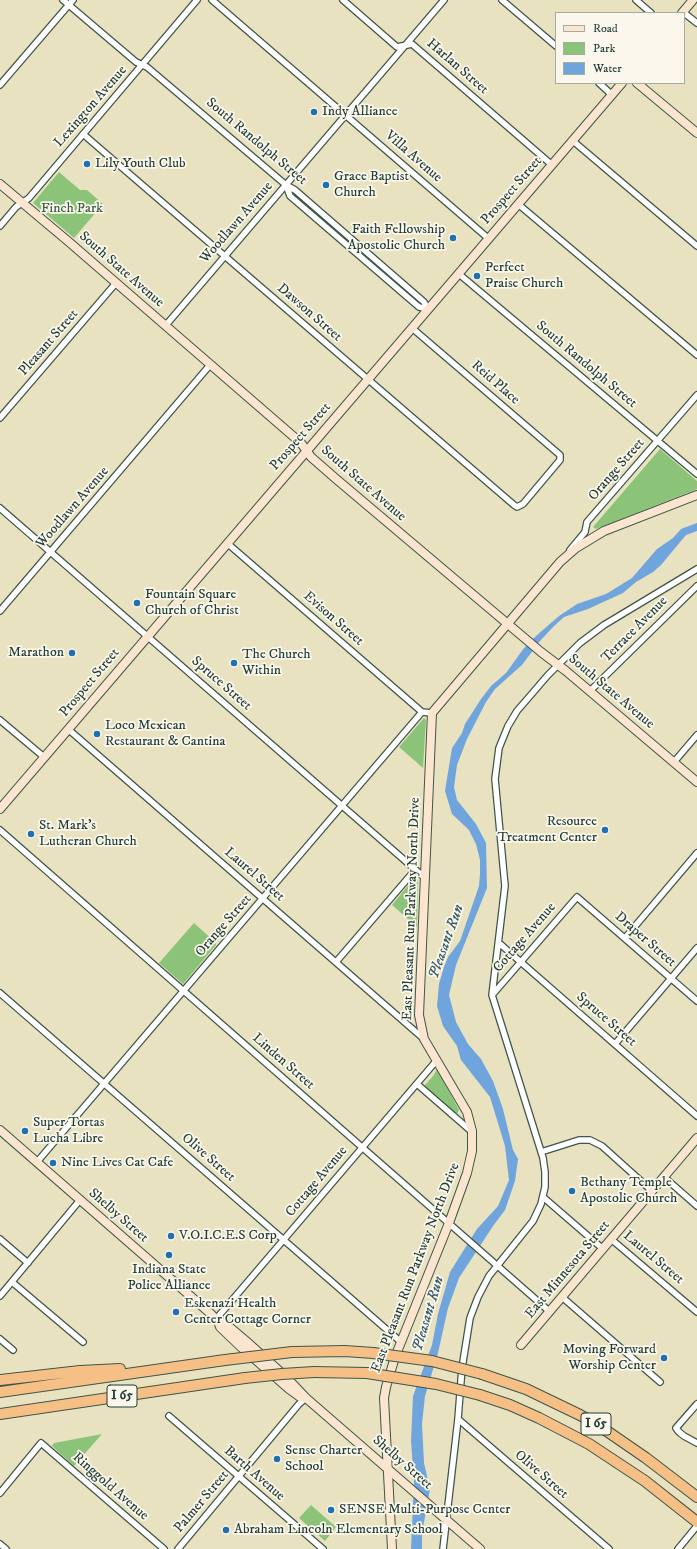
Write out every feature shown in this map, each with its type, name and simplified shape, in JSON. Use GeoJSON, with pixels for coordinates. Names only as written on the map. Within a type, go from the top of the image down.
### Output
{"type":"FeatureCollection","features":[{"type":"Feature","properties":{"kind":"highway","name":"I 65"},"geometry":{"type":"LineString","coordinates":[[0,1392],[292,1352],[345,1351],[373,1353],[438,1362],[482,1374],[526,1389],[580,1415],[601,1427],[646,1458],[697,1497]]}},
{"type":"Feature","properties":{"kind":"highway"},"geometry":{"type":"LineString","coordinates":[[0,1380],[80,1371],[196,1364]]}},
{"type":"Feature","properties":{"kind":"highway","name":"I 65"},"geometry":{"type":"LineString","coordinates":[[0,1414],[245,1378],[282,1374],[314,1372],[367,1374],[436,1384],[480,1395],[510,1405],[585,1441],[629,1469],[697,1522]]}},
{"type":"Feature","properties":{"kind":"street","name":"South Randolph Street"},"geometry":{"type":"LineString","coordinates":[[63,0],[71,2],[136,62],[147,67],[286,185],[295,190],[424,302],[428,309]]}},
{"type":"Feature","properties":{"kind":"street","name":"Lexington Avenue"},"geometry":{"type":"LineString","coordinates":[[0,226],[16,207],[29,198],[197,0]]}},
{"type":"Feature","properties":{"kind":"street","name":"Villa Avenue"},"geometry":{"type":"LineString","coordinates":[[212,0],[489,239]]}},
{"type":"Feature","properties":{"kind":"street","name":"Harlan Street"},"geometry":{"type":"LineString","coordinates":[[343,0],[397,47],[412,44],[552,165]]}},
{"type":"Feature","properties":{"kind":"street","name":"Woodlawn Avenue"},"geometry":{"type":"LineString","coordinates":[[166,325],[444,0]]}},
{"type":"Feature","properties":{"kind":"street"},"geometry":{"type":"LineString","coordinates":[[502,0],[555,45]]}},
{"type":"Feature","properties":{"kind":"street"},"geometry":{"type":"LineString","coordinates":[[636,0],[650,12]]}},
{"type":"Feature","properties":{"kind":"street"},"geometry":{"type":"LineString","coordinates":[[683,12],[693,0]]}},
{"type":"Feature","properties":{"kind":"street"},"geometry":{"type":"LineString","coordinates":[[0,85],[71,2]]}},
{"type":"Feature","properties":{"kind":"street"},"geometry":{"type":"LineString","coordinates":[[685,14],[697,23]]}},
{"type":"Feature","properties":{"kind":"street"},"geometry":{"type":"LineString","coordinates":[[600,84],[612,95]]}},
{"type":"Feature","properties":{"kind":"street","name":"Prospect Street"},"geometry":{"type":"LineString","coordinates":[[0,808],[621,84]]}},
{"type":"Feature","properties":{"kind":"street"},"geometry":{"type":"LineString","coordinates":[[638,84],[697,133]]}},
{"type":"Feature","properties":{"kind":"street","name":"Dawson Street"},"geometry":{"type":"LineString","coordinates":[[83,134],[514,505],[521,505]]}},
{"type":"Feature","properties":{"kind":"street"},"geometry":{"type":"LineString","coordinates":[[573,141],[697,246]]}},
{"type":"Feature","properties":{"kind":"street","name":"South State Avenue"},"geometry":{"type":"LineString","coordinates":[[0,184],[166,325],[301,443],[311,457],[518,633],[590,691],[697,782]]}},
{"type":"Feature","properties":{"kind":"street"},"geometry":{"type":"LineString","coordinates":[[518,204],[697,355]]}},
{"type":"Feature","properties":{"kind":"street","name":"South Randolph Street"},"geometry":{"type":"LineString","coordinates":[[459,274],[697,474]]}},
{"type":"Feature","properties":{"kind":"street","name":"Pleasant Street"},"geometry":{"type":"LineString","coordinates":[[0,418],[116,283]]}},
{"type":"Feature","properties":{"kind":"street","name":"Reid Place"},"geometry":{"type":"LineString","coordinates":[[412,328],[559,454],[561,458],[521,505]]}},
{"type":"Feature","properties":{"kind":"street","name":"Woodlawn Avenue"},"geometry":{"type":"LineString","coordinates":[[0,611],[210,365]]}},
{"type":"Feature","properties":{"kind":"street","name":"Orange Street"},"geometry":{"type":"LineString","coordinates":[[560,562],[584,532],[587,522],[697,395]]}},
{"type":"Feature","properties":{"kind":"street"},"geometry":{"type":"LineString","coordinates":[[422,712],[432,713],[560,562],[579,546],[604,531],[697,495]]}},
{"type":"Feature","properties":{"kind":"street","name":"Spruce Street"},"geometry":{"type":"LineString","coordinates":[[0,508],[425,878]]}},
{"type":"Feature","properties":{"kind":"street","name":"Evison Street"},"geometry":{"type":"LineString","coordinates":[[228,543],[422,712]]}},
{"type":"Feature","properties":{"kind":"street"},"geometry":{"type":"LineString","coordinates":[[443,1549],[458,1419],[462,1368],[470,1318],[482,1289],[497,1266],[536,1217],[543,1197],[545,1172],[541,1152],[492,995],[505,886],[495,779],[498,754],[506,731],[515,714],[580,642],[598,629],[697,569]]}},
{"type":"Feature","properties":{"kind":"street","name":"Terrace Avenue"},"geometry":{"type":"LineString","coordinates":[[590,691],[697,586]]}},
{"type":"Feature","properties":{"kind":"street","name":"Orange Street"},"geometry":{"type":"LineString","coordinates":[[37,1162],[422,712]]}},
{"type":"Feature","properties":{"kind":"street","name":"East Pleasant Run Parkway North Drive"},"geometry":{"type":"LineString","coordinates":[[392,1549],[385,1393],[389,1375],[401,1342],[449,1223],[469,1168],[472,1151],[472,1131],[463,1104],[424,1040],[420,1024],[419,1007],[432,713]]}},
{"type":"Feature","properties":{"kind":"street"},"geometry":{"type":"LineString","coordinates":[[0,720],[44,757]]}},
{"type":"Feature","properties":{"kind":"street","name":"Laurel Street"},"geometry":{"type":"LineString","coordinates":[[68,730],[424,1040]]}},
{"type":"Feature","properties":{"kind":"street"},"geometry":{"type":"LineString","coordinates":[[674,762],[697,735]]}},
{"type":"Feature","properties":{"kind":"street","name":"Linden Street"},"geometry":{"type":"LineString","coordinates":[[0,830],[549,1311]]}},
{"type":"Feature","properties":{"kind":"street"},"geometry":{"type":"LineString","coordinates":[[625,938],[697,853]]}},
{"type":"Feature","properties":{"kind":"street"},"geometry":{"type":"LineString","coordinates":[[336,962],[415,870]]}},
{"type":"Feature","properties":{"kind":"street","name":"Draper Street"},"geometry":{"type":"LineString","coordinates":[[577,897],[697,1001]]}},
{"type":"Feature","properties":{"kind":"street","name":"Cottage Avenue"},"geometry":{"type":"LineString","coordinates":[[492,995],[577,897]]}},
{"type":"Feature","properties":{"kind":"street","name":"Spruce Street"},"geometry":{"type":"LineString","coordinates":[[499,943],[697,1116]]}},
{"type":"Feature","properties":{"kind":"street"},"geometry":{"type":"LineString","coordinates":[[615,1044],[697,948]]}},
{"type":"Feature","properties":{"kind":"street","name":"Olive Street"},"geometry":{"type":"LineString","coordinates":[[0,993],[401,1342]]}},
{"type":"Feature","properties":{"kind":"street","name":"Cottage Avenue"},"geometry":{"type":"LineString","coordinates":[[217,1320],[437,1060]]}},
{"type":"Feature","properties":{"kind":"street"},"geometry":{"type":"LineString","coordinates":[[417,1084],[472,1131]]}},
{"type":"Feature","properties":{"kind":"street","name":"Shelby Street"},"geometry":{"type":"LineString","coordinates":[[0,1130],[217,1320],[226,1324],[246,1341],[286,1377],[306,1398],[480,1549]]}},
{"type":"Feature","properties":{"kind":"street","name":"East Minnesota Street"},"geometry":{"type":"LineString","coordinates":[[521,1345],[697,1138]]}},
{"type":"Feature","properties":{"kind":"street"},"geometry":{"type":"LineString","coordinates":[[541,1152],[579,1140],[590,1140],[602,1146],[652,1191]]}},
{"type":"Feature","properties":{"kind":"street"},"geometry":{"type":"LineString","coordinates":[[664,1177],[697,1206]]}},
{"type":"Feature","properties":{"kind":"street","name":"Laurel Street"},"geometry":{"type":"LineString","coordinates":[[543,1197],[603,1249]]}},
{"type":"Feature","properties":{"kind":"street"},"geometry":{"type":"LineString","coordinates":[[0,1296],[80,1200]]}},
{"type":"Feature","properties":{"kind":"street","name":"Laurel Street"},"geometry":{"type":"LineString","coordinates":[[611,1238],[697,1312]]}},
{"type":"Feature","properties":{"kind":"street"},"geometry":{"type":"LineString","coordinates":[[0,1239],[28,1263]]}},
{"type":"Feature","properties":{"kind":"street"},"geometry":{"type":"LineString","coordinates":[[12,1282],[83,1342]]}},
{"type":"Feature","properties":{"kind":"street"},"geometry":{"type":"LineString","coordinates":[[562,1297],[660,1382]]}},
{"type":"Feature","properties":{"kind":"street"},"geometry":{"type":"LineString","coordinates":[[0,1339],[13,1350]]}},
{"type":"Feature","properties":{"kind":"street","name":"Palmer Street"},"geometry":{"type":"LineString","coordinates":[[178,1549],[299,1404],[306,1398]]}},
{"type":"Feature","properties":{"kind":"street"},"geometry":{"type":"LineString","coordinates":[[697,1404],[676,1428],[684,1436],[697,1443]]}},
{"type":"Feature","properties":{"kind":"street","name":"Barth Avenue"},"geometry":{"type":"LineString","coordinates":[[170,1416],[323,1549]]}},
{"type":"Feature","properties":{"kind":"street","name":"Olive Street"},"geometry":{"type":"LineString","coordinates":[[458,1419],[609,1549]]}},
{"type":"Feature","properties":{"kind":"street","name":"Ringgold Avenue"},"geometry":{"type":"LineString","coordinates":[[0,1493],[41,1443],[164,1549]]}},
{"type":"Feature","properties":{"kind":"street"},"geometry":{"type":"LineString","coordinates":[[678,1549],[697,1526]]}},
{"type":"Feature","properties":{"kind":"street"},"geometry":{"type":"LineString","coordinates":[[0,1544],[6,1549]]}},
{"type":"Feature","properties":{"kind":"green space","name":"Finch Park"},"geometry":{"type":"Polygon","coordinates":[[[59,172],[80,190],[87,190],[103,204],[74,238],[33,203],[59,172]]]}},
{"type":"Feature","properties":{"kind":"green space"},"geometry":{"type":"Polygon","coordinates":[[[660,449],[697,481],[697,489],[596,529],[593,527],[660,449]]]}},
{"type":"Feature","properties":{"kind":"green space"},"geometry":{"type":"Polygon","coordinates":[[[424,718],[426,720],[423,768],[399,747],[424,718]]]}},
{"type":"Feature","properties":{"kind":"green space"},"geometry":{"type":"Polygon","coordinates":[[[414,878],[418,880],[417,927],[392,905],[414,878]]]}},
{"type":"Feature","properties":{"kind":"green space"},"geometry":{"type":"Polygon","coordinates":[[[194,923],[215,942],[216,945],[183,984],[159,963],[194,923]]]}},
{"type":"Feature","properties":{"kind":"green space"},"geometry":{"type":"Polygon","coordinates":[[[437,1069],[459,1110],[457,1114],[424,1086],[437,1069]]]}},
{"type":"Feature","properties":{"kind":"green space"},"geometry":{"type":"Polygon","coordinates":[[[102,1434],[74,1466],[52,1446],[54,1443],[102,1434]]]}},
{"type":"Feature","properties":{"kind":"green space"},"geometry":{"type":"Polygon","coordinates":[[[311,1505],[336,1527],[325,1541],[299,1518],[311,1505]]]}},
{"type":"Feature","properties":{"kind":"water","name":"Pleasant Run"},"geometry":{"type":"Polygon","coordinates":[[[697,523],[697,531],[686,535],[661,565],[653,572],[636,582],[623,593],[588,609],[564,617],[554,626],[540,641],[522,665],[495,689],[486,702],[467,739],[457,765],[454,787],[457,800],[476,824],[486,843],[487,888],[456,965],[449,995],[456,1022],[468,1044],[481,1059],[493,1081],[503,1109],[513,1150],[518,1159],[515,1181],[505,1210],[459,1278],[448,1308],[438,1353],[425,1396],[422,1424],[424,1463],[430,1489],[422,1533],[422,1549],[411,1549],[414,1482],[411,1441],[413,1396],[432,1345],[438,1314],[450,1272],[477,1229],[498,1206],[509,1180],[505,1146],[490,1097],[461,1060],[457,1046],[443,1026],[437,1006],[439,984],[444,967],[448,957],[460,941],[479,886],[480,874],[480,860],[476,844],[469,830],[452,814],[445,791],[452,748],[481,699],[491,686],[506,673],[524,648],[536,636],[559,616],[577,604],[606,594],[632,578],[657,549],[673,538],[681,529],[697,523]]]}},
{"type":"Feature","properties":{"kind":"place","name":"Indy Alliance"},"geometry":{"type":"Point","coordinates":[314,112]}},
{"type":"Feature","properties":{"kind":"place","name":"Lily Youth Club"},"geometry":{"type":"Point","coordinates":[87,164]}},
{"type":"Feature","properties":{"kind":"place","name":"Grace Baptist Church"},"geometry":{"type":"Point","coordinates":[326,185]}},
{"type":"Feature","properties":{"kind":"place","name":"Faith Fellowship Apostolic Church"},"geometry":{"type":"Point","coordinates":[453,238]}},
{"type":"Feature","properties":{"kind":"place","name":"Perfect Praise Church"},"geometry":{"type":"Point","coordinates":[477,276]}},
{"type":"Feature","properties":{"kind":"place","name":"Fountain Square Church of Christ"},"geometry":{"type":"Point","coordinates":[137,603]}},
{"type":"Feature","properties":{"kind":"place","name":"Marathon"},"geometry":{"type":"Point","coordinates":[72,653]}},
{"type":"Feature","properties":{"kind":"place","name":"The Church Within"},"geometry":{"type":"Point","coordinates":[234,663]}},
{"type":"Feature","properties":{"kind":"place","name":"Loco Mexican Restaurant & Cantina"},"geometry":{"type":"Point","coordinates":[97,734]}},
{"type":"Feature","properties":{"kind":"place","name":"Resource Treatment Center"},"geometry":{"type":"Point","coordinates":[605,830]}},
{"type":"Feature","properties":{"kind":"place","name":"St. Mark's Lutheran Church"},"geometry":{"type":"Point","coordinates":[31,834]}},
{"type":"Feature","properties":{"kind":"place","name":"Super Tortas Lucha Libre"},"geometry":{"type":"Point","coordinates":[25,1131]}},
{"type":"Feature","properties":{"kind":"place","name":"Nine Lives Cat Cafe"},"geometry":{"type":"Point","coordinates":[53,1163]}},
{"type":"Feature","properties":{"kind":"place","name":"Bethany Temple Apostolic Church"},"geometry":{"type":"Point","coordinates":[572,1191]}},
{"type":"Feature","properties":{"kind":"place","name":"V.O.I.C.E.S Corp"},"geometry":{"type":"Point","coordinates":[171,1236]}},
{"type":"Feature","properties":{"kind":"place","name":"Indiana State Police Alliance"},"geometry":{"type":"Point","coordinates":[169,1255]}},
{"type":"Feature","properties":{"kind":"place","name":"Eskenazi Health Center Cottage Corner"},"geometry":{"type":"Point","coordinates":[176,1312]}},
{"type":"Feature","properties":{"kind":"place","name":"Moving Forward Worship Center"},"geometry":{"type":"Point","coordinates":[664,1358]}},
{"type":"Feature","properties":{"kind":"place","name":"Sense Charter School"},"geometry":{"type":"Point","coordinates":[277,1459]}},
{"type":"Feature","properties":{"kind":"place","name":"SENSE Multi-Purpose Center"},"geometry":{"type":"Point","coordinates":[331,1510]}},
{"type":"Feature","properties":{"kind":"place","name":"Abraham Lincoln Elementary School"},"geometry":{"type":"Point","coordinates":[226,1530]}}]}
